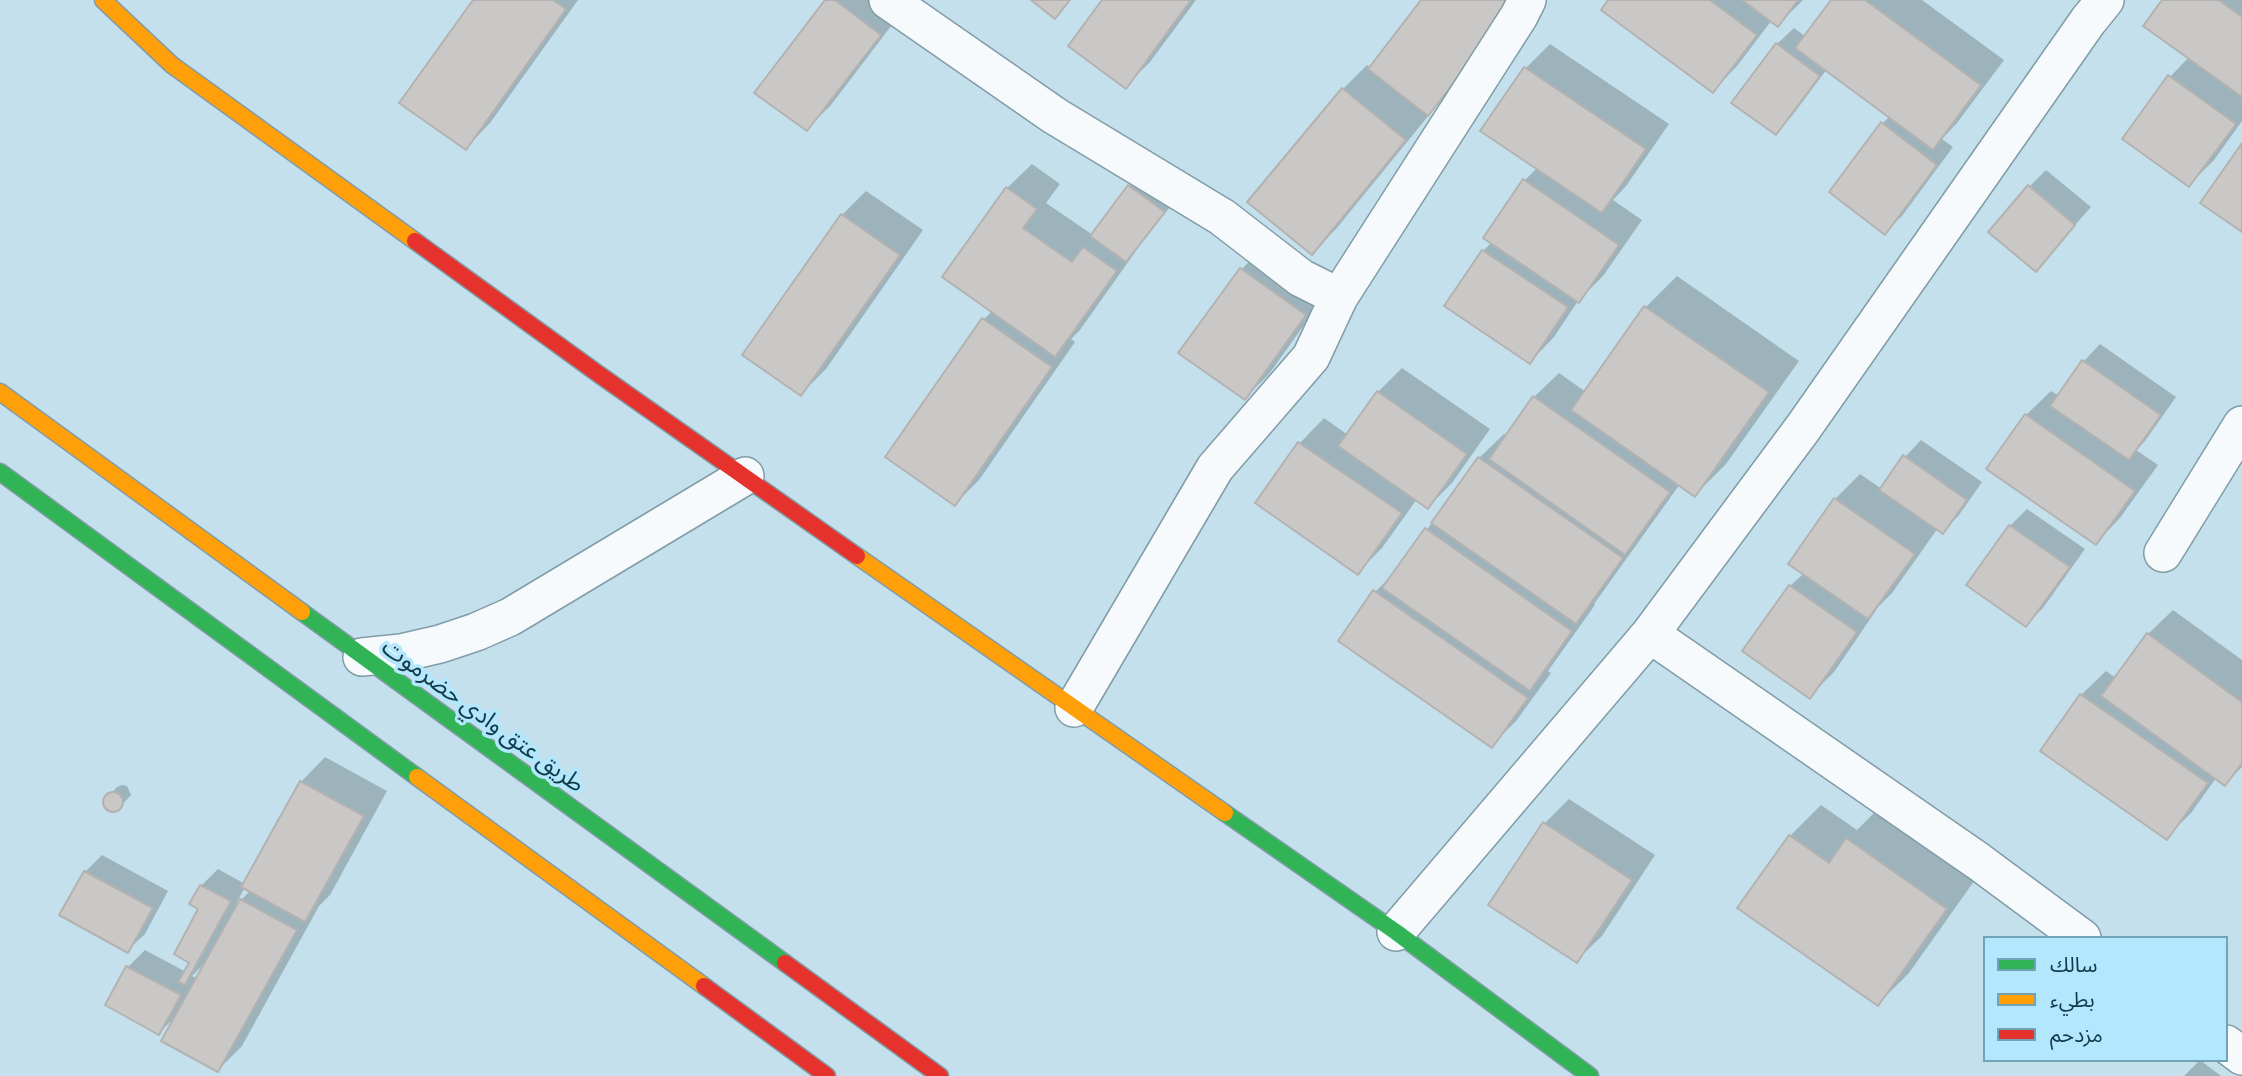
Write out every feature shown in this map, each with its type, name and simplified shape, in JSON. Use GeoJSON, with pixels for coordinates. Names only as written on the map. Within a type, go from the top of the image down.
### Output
{"type":"FeatureCollection","features":[{"type":"Feature","properties":{"kind":"main road"},"geometry":{"type":"LineString","coordinates":[[103,0],[172,65],[597,373],[1396,932],[1590,1076]]}},
{"type":"Feature","properties":{"kind":"main road","name":"طريق عتق وادي حضرموت"},"geometry":{"type":"LineString","coordinates":[[0,391],[940,1076]]}},
{"type":"Feature","properties":{"kind":"main road"},"geometry":{"type":"LineString","coordinates":[[0,472],[827,1076]]}},
{"type":"Feature","properties":{"kind":"street"},"geometry":{"type":"LineString","coordinates":[[888,0],[1055,116],[1222,217],[1301,278],[1339,297]]}},
{"type":"Feature","properties":{"kind":"street"},"geometry":{"type":"LineString","coordinates":[[1074,708],[1215,468],[1311,357],[1339,297],[1527,0]]}},
{"type":"Feature","properties":{"kind":"street"},"geometry":{"type":"LineString","coordinates":[[1396,932],[1650,634],[1803,428],[2105,0]]}},
{"type":"Feature","properties":{"kind":"street"},"geometry":{"type":"LineString","coordinates":[[2163,553],[2242,425]]}},
{"type":"Feature","properties":{"kind":"street"},"geometry":{"type":"LineString","coordinates":[[362,657],[401,653],[440,644],[510,617],[745,476]]}},
{"type":"Feature","properties":{"kind":"street"},"geometry":{"type":"LineString","coordinates":[[1650,634],[1978,861],[2079,936]]}},
{"type":"Feature","properties":{"kind":"building"},"geometry":{"type":"Polygon","coordinates":[[[473,0],[553,0],[566,9],[466,150],[399,103],[473,0]]]}},
{"type":"Feature","properties":{"kind":"building"},"geometry":{"type":"Polygon","coordinates":[[[825,0],[835,0],[881,35],[807,131],[754,93],[825,0]]]}},
{"type":"Feature","properties":{"kind":"building"},"geometry":{"type":"Polygon","coordinates":[[[1031,0],[1070,0],[1055,19],[1031,0]]]}},
{"type":"Feature","properties":{"kind":"building"},"geometry":{"type":"Polygon","coordinates":[[[1102,0],[1191,0],[1126,89],[1068,46],[1102,0]]]}},
{"type":"Feature","properties":{"kind":"building"},"geometry":{"type":"Polygon","coordinates":[[[1421,0],[1518,0],[1428,116],[1368,69],[1421,0]]]}},
{"type":"Feature","properties":{"kind":"building"},"geometry":{"type":"Polygon","coordinates":[[[1608,0],[1710,0],[1757,35],[1713,93],[1601,10],[1608,0]]]}},
{"type":"Feature","properties":{"kind":"building"},"geometry":{"type":"Polygon","coordinates":[[[1742,0],[1798,0],[1778,27],[1742,0]]]}},
{"type":"Feature","properties":{"kind":"building"},"geometry":{"type":"Polygon","coordinates":[[[1831,0],[1865,0],[1981,85],[1933,150],[1795,48],[1831,0]]]}},
{"type":"Feature","properties":{"kind":"building"},"geometry":{"type":"Polygon","coordinates":[[[2162,0],[2219,0],[2242,17],[2242,97],[2143,26],[2162,0]]]}},
{"type":"Feature","properties":{"kind":"building"},"geometry":{"type":"Polygon","coordinates":[[[1776,43],[1820,76],[1776,135],[1731,103],[1776,43]]]}},
{"type":"Feature","properties":{"kind":"building"},"geometry":{"type":"Polygon","coordinates":[[[1524,67],[1646,149],[1602,213],[1480,131],[1524,67]]]}},
{"type":"Feature","properties":{"kind":"building"},"geometry":{"type":"Polygon","coordinates":[[[2168,75],[2236,124],[2189,187],[2122,139],[2168,75]]]}},
{"type":"Feature","properties":{"kind":"building"},"geometry":{"type":"Polygon","coordinates":[[[1342,88],[1406,140],[1312,255],[1247,202],[1342,88]]]}},
{"type":"Feature","properties":{"kind":"building"},"geometry":{"type":"Polygon","coordinates":[[[1881,122],[1937,165],[1885,235],[1829,192],[1881,122]]]}},
{"type":"Feature","properties":{"kind":"building"},"geometry":{"type":"Polygon","coordinates":[[[2242,143],[2242,232],[2200,203],[2242,143]]]}},
{"type":"Feature","properties":{"kind":"building"},"geometry":{"type":"Polygon","coordinates":[[[1523,179],[1619,245],[1579,303],[1483,238],[1523,179]]]}},
{"type":"Feature","properties":{"kind":"building"},"geometry":{"type":"Polygon","coordinates":[[[1128,185],[1165,212],[1126,262],[1090,236],[1128,185]]]}},
{"type":"Feature","properties":{"kind":"building"},"geometry":{"type":"Polygon","coordinates":[[[2028,185],[2075,225],[2036,272],[1988,232],[2028,185]]]}},
{"type":"Feature","properties":{"kind":"building"},"geometry":{"type":"Polygon","coordinates":[[[1006,187],[1037,209],[1023,228],[1072,262],[1083,247],[1117,271],[1055,357],[942,277],[1006,187]]]}},
{"type":"Feature","properties":{"kind":"building"},"geometry":{"type":"Polygon","coordinates":[[[841,214],[900,255],[801,396],[742,355],[841,214]]]}},
{"type":"Feature","properties":{"kind":"building"},"geometry":{"type":"Polygon","coordinates":[[[1482,250],[1568,307],[1530,364],[1444,306],[1482,250]]]}},
{"type":"Feature","properties":{"kind":"building"},"geometry":{"type":"Polygon","coordinates":[[[1240,268],[1306,315],[1245,400],[1178,353],[1240,268]]]}},
{"type":"Feature","properties":{"kind":"building"},"geometry":{"type":"Polygon","coordinates":[[[1644,306],[1769,392],[1695,497],[1571,410],[1644,306]]]}},
{"type":"Feature","properties":{"kind":"building"},"geometry":{"type":"Polygon","coordinates":[[[982,318],[1052,367],[955,506],[885,457],[982,318]]]}},
{"type":"Feature","properties":{"kind":"building"},"geometry":{"type":"Polygon","coordinates":[[[2082,360],[2161,415],[2129,460],[2050,406],[2082,360]]]}},
{"type":"Feature","properties":{"kind":"building"},"geometry":{"type":"Polygon","coordinates":[[[1377,391],[1467,454],[1428,509],[1338,446],[1377,391]]]}},
{"type":"Feature","properties":{"kind":"building"},"geometry":{"type":"Polygon","coordinates":[[[1533,396],[1670,492],[1625,555],[1489,459],[1533,396]]]}},
{"type":"Feature","properties":{"kind":"building"},"geometry":{"type":"Polygon","coordinates":[[[2025,414],[2135,491],[2096,545],[1986,469],[2025,414]]]}},
{"type":"Feature","properties":{"kind":"building"},"geometry":{"type":"Polygon","coordinates":[[[1298,442],[1402,513],[1358,575],[1255,503],[1298,442]]]}},
{"type":"Feature","properties":{"kind":"building"},"geometry":{"type":"Polygon","coordinates":[[[1903,455],[1967,500],[1943,534],[1879,490],[1903,455]]]}},
{"type":"Feature","properties":{"kind":"building"},"geometry":{"type":"Polygon","coordinates":[[[1478,457],[1623,558],[1576,624],[1431,523],[1478,457]]]}},
{"type":"Feature","properties":{"kind":"building"},"geometry":{"type":"Polygon","coordinates":[[[1834,498],[1915,554],[1868,619],[1788,564],[1834,498]]]}},
{"type":"Feature","properties":{"kind":"building"},"geometry":{"type":"Polygon","coordinates":[[[2009,525],[2070,567],[2026,627],[1966,585],[2009,525]]]}},
{"type":"Feature","properties":{"kind":"building"},"geometry":{"type":"Polygon","coordinates":[[[1425,528],[1572,631],[1530,691],[1382,588],[1425,528]]]}},
{"type":"Feature","properties":{"kind":"building"},"geometry":{"type":"Polygon","coordinates":[[[1789,585],[1857,632],[1810,699],[1742,651],[1789,585]]]}},
{"type":"Feature","properties":{"kind":"building"},"geometry":{"type":"Polygon","coordinates":[[[1373,590],[1528,698],[1492,748],[1338,641],[1373,590]]]}},
{"type":"Feature","properties":{"kind":"building"},"geometry":{"type":"Polygon","coordinates":[[[2147,633],[2242,702],[2242,763],[2225,786],[2101,696],[2147,633]]]}},
{"type":"Feature","properties":{"kind":"building"},"geometry":{"type":"Polygon","coordinates":[[[2080,694],[2208,783],[2167,840],[2040,751],[2080,694]]]}},
{"type":"Feature","properties":{"kind":"building"},"geometry":{"type":"Polygon","coordinates":[[[300,781],[364,816],[305,922],[241,887],[300,781]]]}},
{"type":"Feature","properties":{"kind":"building"},"geometry":{"type":"Polygon","coordinates":[[[113,792],[120,795],[123,802],[120,809],[113,812],[106,809],[103,802],[106,795],[113,792]]]}},
{"type":"Feature","properties":{"kind":"building"},"geometry":{"type":"Polygon","coordinates":[[[1543,822],[1632,880],[1577,963],[1488,905],[1543,822]]]}},
{"type":"Feature","properties":{"kind":"building"},"geometry":{"type":"Polygon","coordinates":[[[1789,835],[1829,863],[1846,838],[1947,909],[1878,1006],[1737,908],[1789,835]]]}},
{"type":"Feature","properties":{"kind":"building"},"geometry":{"type":"Polygon","coordinates":[[[84,871],[153,908],[128,953],[59,915],[84,871]]]}},
{"type":"Feature","properties":{"kind":"building"},"geometry":{"type":"Polygon","coordinates":[[[200,885],[231,901],[185,985],[178,982],[189,963],[174,954],[198,909],[189,904],[200,885]]]}},
{"type":"Feature","properties":{"kind":"building"},"geometry":{"type":"Polygon","coordinates":[[[240,899],[297,930],[218,1072],[161,1041],[240,899]]]}},
{"type":"Feature","properties":{"kind":"building"},"geometry":{"type":"Polygon","coordinates":[[[126,966],[181,995],[159,1035],[105,1005],[126,966]]]}},
{"type":"Feature","properties":{"kind":"traffic: fast"},"geometry":{"type":"LineString","coordinates":[[0,472],[417,777]]}},
{"type":"Feature","properties":{"kind":"traffic: fast"},"geometry":{"type":"LineString","coordinates":[[302,612],[785,963]]}},
{"type":"Feature","properties":{"kind":"traffic: fast"},"geometry":{"type":"LineString","coordinates":[[1225,813],[1396,932],[1590,1076]]}},
{"type":"Feature","properties":{"kind":"traffic: slow"},"geometry":{"type":"LineString","coordinates":[[103,0],[172,65],[415,241]]}},
{"type":"Feature","properties":{"kind":"traffic: slow"},"geometry":{"type":"LineString","coordinates":[[0,392],[302,612]]}},
{"type":"Feature","properties":{"kind":"traffic: slow"},"geometry":{"type":"LineString","coordinates":[[857,556],[1225,813]]}},
{"type":"Feature","properties":{"kind":"traffic: slow"},"geometry":{"type":"LineString","coordinates":[[417,777],[704,986]]}},
{"type":"Feature","properties":{"kind":"traffic: jam"},"geometry":{"type":"LineString","coordinates":[[415,241],[857,556]]}},
{"type":"Feature","properties":{"kind":"traffic: jam"},"geometry":{"type":"LineString","coordinates":[[785,963],[940,1076]]}},
{"type":"Feature","properties":{"kind":"traffic: jam"},"geometry":{"type":"LineString","coordinates":[[704,986],[827,1076]]}}]}
